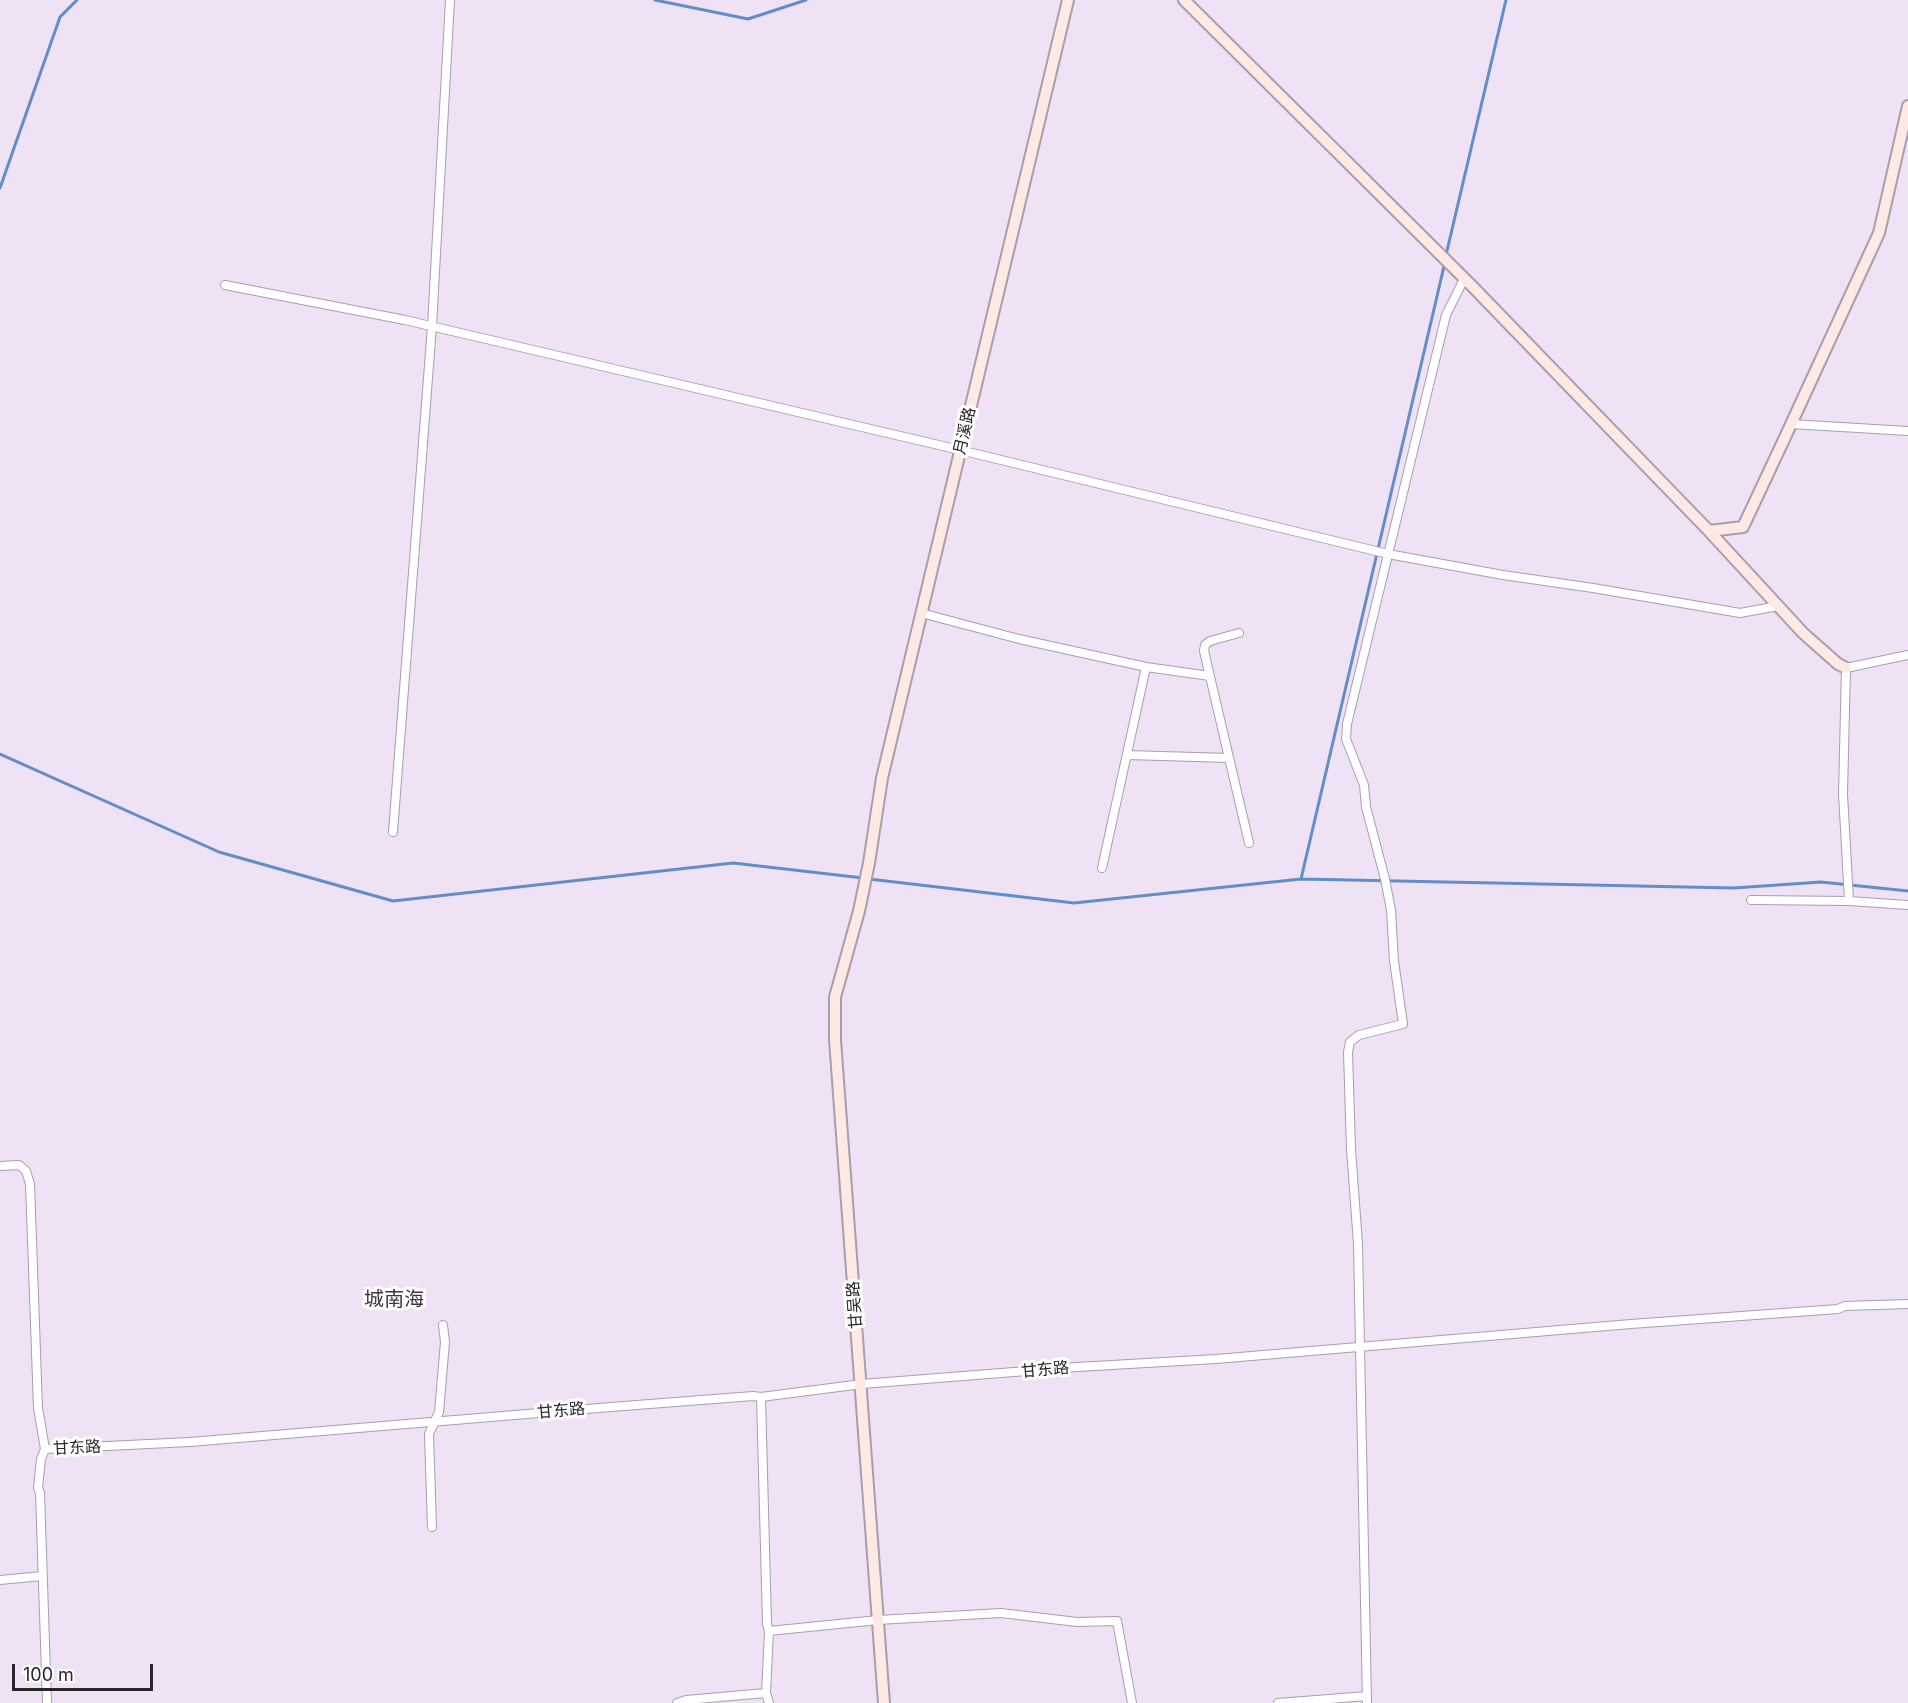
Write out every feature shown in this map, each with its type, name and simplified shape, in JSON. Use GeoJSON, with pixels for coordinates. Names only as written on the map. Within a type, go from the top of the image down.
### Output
{"type":"FeatureCollection","features":[{"type":"Feature","properties":{"kind":"street"},"geometry":{"type":"LineString","coordinates":[[393,832],[432,326],[450,0]]}},
{"type":"Feature","properties":{"kind":"street","name":"月溪路"},"geometry":{"type":"LineString","coordinates":[[869,863],[882,778],[1068,0]]}},
{"type":"Feature","properties":{"kind":"street"},"geometry":{"type":"LineString","coordinates":[[1184,0],[1464,279],[1709,531],[1803,633],[1838,664],[1846,668],[1908,655]]}},
{"type":"Feature","properties":{"kind":"street"},"geometry":{"type":"LineString","coordinates":[[1709,531],[1743,527],[1879,233],[1908,106]]}},
{"type":"Feature","properties":{"kind":"street"},"geometry":{"type":"LineString","coordinates":[[1278,1703],[1367,1700],[1358,1244],[1348,1052],[1350,1042],[1359,1035],[1403,1024],[1385,879],[1366,807],[1364,785],[1346,739],[1347,724],[1386,553],[1446,315],[1464,279]]}},
{"type":"Feature","properties":{"kind":"street"},"geometry":{"type":"LineString","coordinates":[[225,285],[432,326],[960,450],[1371,550],[1503,575],[1740,613],[1778,606]]}},
{"type":"Feature","properties":{"kind":"street"},"geometry":{"type":"LineString","coordinates":[[1791,424],[1908,431]]}},
{"type":"Feature","properties":{"kind":"street"},"geometry":{"type":"LineString","coordinates":[[921,613],[1019,639],[1146,667],[1210,676]]}},
{"type":"Feature","properties":{"kind":"street"},"geometry":{"type":"LineString","coordinates":[[1239,633],[1210,641],[1205,645],[1204,651],[1249,843]]}},
{"type":"Feature","properties":{"kind":"street"},"geometry":{"type":"LineString","coordinates":[[1102,868],[1146,667]]}},
{"type":"Feature","properties":{"kind":"street"},"geometry":{"type":"LineString","coordinates":[[1846,668],[1843,794],[1849,901]]}},
{"type":"Feature","properties":{"kind":"street"},"geometry":{"type":"LineString","coordinates":[[1127,755],[1229,758]]}},
{"type":"Feature","properties":{"kind":"street","name":"甘吴路"},"geometry":{"type":"LineString","coordinates":[[869,863],[859,910],[835,997],[835,1040],[884,1703]]}},
{"type":"Feature","properties":{"kind":"street"},"geometry":{"type":"LineString","coordinates":[[1751,900],[1849,901],[1908,905]]}},
{"type":"Feature","properties":{"kind":"street"},"geometry":{"type":"LineString","coordinates":[[0,1166],[19,1165],[26,1171],[30,1184],[38,1408],[45,1449],[41,1459],[39,1488],[46,1703]]}},
{"type":"Feature","properties":{"kind":"street","name":"甘东路"},"geometry":{"type":"LineString","coordinates":[[45,1449],[190,1442],[682,1401],[761,1397],[861,1385],[1077,1367],[1216,1359],[1838,1309],[1845,1306],[1908,1304]]}},
{"type":"Feature","properties":{"kind":"street"},"geometry":{"type":"LineString","coordinates":[[432,1527],[429,1434],[439,1412],[445,1342],[443,1325]]}},
{"type":"Feature","properties":{"kind":"street"},"geometry":{"type":"LineString","coordinates":[[761,1397],[769,1631],[766,1693],[769,1703]]}},
{"type":"Feature","properties":{"kind":"street"},"geometry":{"type":"LineString","coordinates":[[0,1580],[42,1576]]}},
{"type":"Feature","properties":{"kind":"street"},"geometry":{"type":"LineString","coordinates":[[769,1631],[878,1620],[1000,1613],[1077,1622],[1117,1621],[1132,1703]]}},
{"type":"Feature","properties":{"kind":"street"},"geometry":{"type":"LineString","coordinates":[[676,1703],[686,1700],[766,1693]]}},
{"type":"Feature","properties":{"kind":"waterway"},"geometry":{"type":"LineString","coordinates":[[0,188],[60,17],[77,0]]}},
{"type":"Feature","properties":{"kind":"waterway"},"geometry":{"type":"LineString","coordinates":[[655,0],[748,19],[806,0]]}},
{"type":"Feature","properties":{"kind":"waterway"},"geometry":{"type":"LineString","coordinates":[[1446,255],[1506,0]]}},
{"type":"Feature","properties":{"kind":"waterway"},"geometry":{"type":"LineString","coordinates":[[1301,879],[1445,262]]}},
{"type":"Feature","properties":{"kind":"waterway"},"geometry":{"type":"LineString","coordinates":[[0,754],[219,852],[393,901],[733,863],[863,878]]}},
{"type":"Feature","properties":{"kind":"waterway"},"geometry":{"type":"LineString","coordinates":[[869,879],[1074,903],[1301,879],[1734,888],[1821,882],[1908,891]]}},
{"type":"Feature","properties":{"kind":"district","name":"城南海"},"geometry":{"type":"Point","coordinates":[394,1300]}}]}
